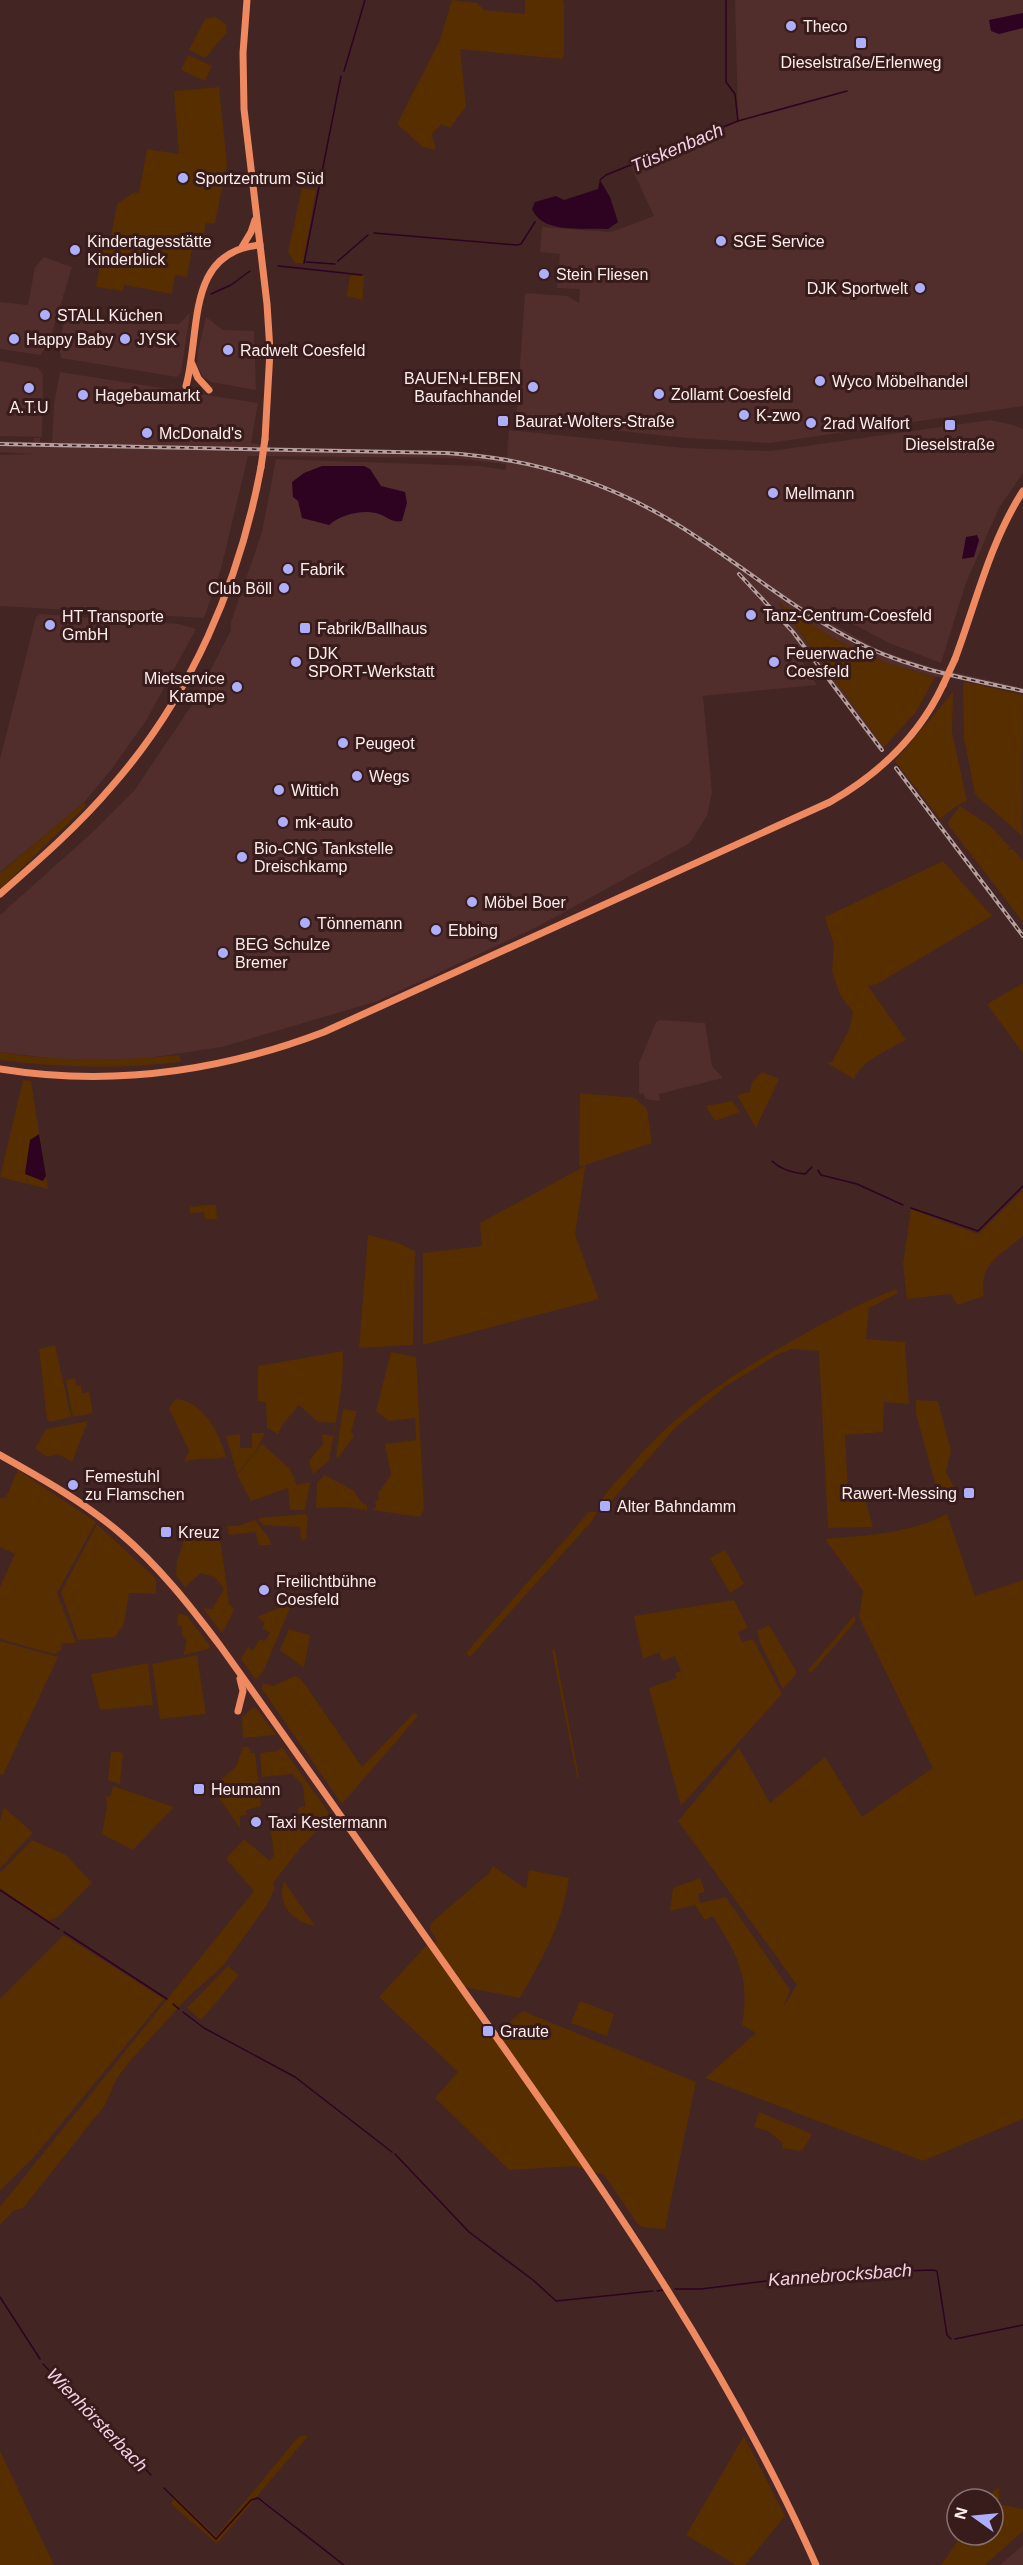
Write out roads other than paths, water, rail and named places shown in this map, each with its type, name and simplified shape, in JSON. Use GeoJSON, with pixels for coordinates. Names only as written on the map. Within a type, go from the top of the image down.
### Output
{"type":"FeatureCollection","features":[{"type":"Feature","properties":{"kind":"main road"},"geometry":{"type":"LineString","coordinates":[[0,894],[66,835],[123,774],[166,714],[209,636],[244,541],[261,467],[270,385],[269,324],[243,97],[247,0]]}},
{"type":"Feature","properties":{"kind":"main road"},"geometry":{"type":"LineString","coordinates":[[242,247],[252,232],[256,215]]}},
{"type":"Feature","properties":{"kind":"main road"},"geometry":{"type":"LineString","coordinates":[[186,386],[207,276],[222,257],[242,247],[260,245]]}},
{"type":"Feature","properties":{"kind":"main road"},"geometry":{"type":"LineString","coordinates":[[191,362],[198,378],[209,390]]}},
{"type":"Feature","properties":{"kind":"main road"},"geometry":{"type":"LineString","coordinates":[[0,1069],[61,1076],[130,1076],[189,1070],[267,1052],[356,1019],[768,833],[840,797],[877,771],[921,723],[944,685],[996,542],[1023,491]]}},
{"type":"Feature","properties":{"kind":"main road"},"geometry":{"type":"LineString","coordinates":[[0,1455],[67,1494],[108,1523],[140,1551],[195,1613],[546,2107],[658,2275],[742,2418],[816,2565]]}},
{"type":"Feature","properties":{"kind":"main road"},"geometry":{"type":"LineString","coordinates":[[238,1711],[243,1689],[239,1673]]}},
{"type":"Feature","properties":{"kind":"waterway"},"geometry":{"type":"LineString","coordinates":[[344,71],[365,0]]}},
{"type":"Feature","properties":{"kind":"waterway","name":"Tüskenbach"},"geometry":{"type":"LineString","coordinates":[[600,180],[606,175],[738,121],[735,94],[726,82],[726,0]]}},
{"type":"Feature","properties":{"kind":"waterway"},"geometry":{"type":"LineString","coordinates":[[304,263],[341,76]]}},
{"type":"Feature","properties":{"kind":"waterway"},"geometry":{"type":"LineString","coordinates":[[738,121],[847,91]]}},
{"type":"Feature","properties":{"kind":"waterway"},"geometry":{"type":"LineString","coordinates":[[374,233],[517,245],[521,244],[535,222]]}},
{"type":"Feature","properties":{"kind":"waterway"},"geometry":{"type":"LineString","coordinates":[[338,261],[368,235]]}},
{"type":"Feature","properties":{"kind":"waterway"},"geometry":{"type":"LineString","coordinates":[[306,262],[335,264]]}},
{"type":"Feature","properties":{"kind":"waterway"},"geometry":{"type":"LineString","coordinates":[[278,266],[298,268]]}},
{"type":"Feature","properties":{"kind":"waterway"},"geometry":{"type":"LineString","coordinates":[[298,268],[362,275]]}},
{"type":"Feature","properties":{"kind":"waterway","name":"Tüskenbach"},"geometry":{"type":"LineString","coordinates":[[211,294],[231,285],[250,271]]}},
{"type":"Feature","properties":{"kind":"waterway"},"geometry":{"type":"LineString","coordinates":[[772,1161],[783,1169],[801,1174],[805,1174],[812,1167]]}},
{"type":"Feature","properties":{"kind":"waterway"},"geometry":{"type":"LineString","coordinates":[[818,1170],[821,1175],[857,1184],[903,1205]]}},
{"type":"Feature","properties":{"kind":"waterway"},"geometry":{"type":"LineString","coordinates":[[911,1208],[978,1231],[1023,1186]]}},
{"type":"Feature","properties":{"kind":"waterway","name":"Kannebrocksbach"},"geometry":{"type":"LineString","coordinates":[[0,1890],[59,1929]]}},
{"type":"Feature","properties":{"kind":"waterway","name":"Kannebrocksbach"},"geometry":{"type":"LineString","coordinates":[[64,1932],[167,1999]]}},
{"type":"Feature","properties":{"kind":"waterway","name":"Kannebrocksbach"},"geometry":{"type":"LineString","coordinates":[[173,2004],[179,2009]]}},
{"type":"Feature","properties":{"kind":"waterway","name":"Kannebrocksbach"},"geometry":{"type":"LineString","coordinates":[[183,2012],[204,2028],[295,2077],[392,2152]]}},
{"type":"Feature","properties":{"kind":"waterway","name":"Kannebrocksbach"},"geometry":{"type":"LineString","coordinates":[[395,2154],[469,2232],[533,2280],[556,2301],[653,2291]]}},
{"type":"Feature","properties":{"kind":"waterway","name":"Kannebrocksbach"},"geometry":{"type":"LineString","coordinates":[[675,2289],[701,2289],[833,2273],[933,2270],[937,2271],[947,2335],[951,2339]]}},
{"type":"Feature","properties":{"kind":"waterway","name":"Kannebrocksbach"},"geometry":{"type":"LineString","coordinates":[[657,2291],[663,2290]]}},
{"type":"Feature","properties":{"kind":"waterway","name":"Wienhörsterbach"},"geometry":{"type":"LineString","coordinates":[[0,2297],[40,2359]]}},
{"type":"Feature","properties":{"kind":"waterway"},"geometry":{"type":"LineString","coordinates":[[955,2339],[1023,2325]]}},
{"type":"Feature","properties":{"kind":"waterway","name":"Wienhörsterbach"},"geometry":{"type":"LineString","coordinates":[[43,2364],[151,2475]]}},
{"type":"Feature","properties":{"kind":"waterway","name":"Wienhörsterbach"},"geometry":{"type":"LineString","coordinates":[[164,2488],[216,2539],[251,2500],[258,2498],[344,2565]]}},
{"type":"Feature","properties":{"kind":"railway"},"geometry":{"type":"LineString","coordinates":[[0,444],[446,453],[537,466],[595,484],[651,509],[700,539],[805,612],[870,648],[912,665],[1023,691]]}},
{"type":"Feature","properties":{"kind":"railway"},"geometry":{"type":"LineString","coordinates":[[739,574],[793,632],[882,750]]}},
{"type":"Feature","properties":{"kind":"railway"},"geometry":{"type":"LineString","coordinates":[[896,768],[1023,936]]}},
{"type":"Feature","properties":{"kind":"place","name":"Theco"},"geometry":{"type":"Point","coordinates":[791,26]}},
{"type":"Feature","properties":{"kind":"place","name":"Dieselstraße/Erlenweg"},"geometry":{"type":"Point","coordinates":[861,43]}},
{"type":"Feature","properties":{"kind":"place","name":"Sportzentrum Süd"},"geometry":{"type":"Point","coordinates":[183,178]}},
{"type":"Feature","properties":{"kind":"place","name":"SGE Service"},"geometry":{"type":"Point","coordinates":[721,241]}},
{"type":"Feature","properties":{"kind":"place","name":"Kindertagesstätte Kinderblick"},"geometry":{"type":"Point","coordinates":[75,250]}},
{"type":"Feature","properties":{"kind":"place","name":"Stein Fliesen"},"geometry":{"type":"Point","coordinates":[544,274]}},
{"type":"Feature","properties":{"kind":"place","name":"DJK Sportwelt"},"geometry":{"type":"Point","coordinates":[920,288]}},
{"type":"Feature","properties":{"kind":"place","name":"STALL Küchen"},"geometry":{"type":"Point","coordinates":[45,315]}},
{"type":"Feature","properties":{"kind":"place","name":"Happy Baby"},"geometry":{"type":"Point","coordinates":[14,339]}},
{"type":"Feature","properties":{"kind":"place","name":"JYSK"},"geometry":{"type":"Point","coordinates":[125,339]}},
{"type":"Feature","properties":{"kind":"place","name":"Radwelt Coesfeld"},"geometry":{"type":"Point","coordinates":[228,350]}},
{"type":"Feature","properties":{"kind":"place","name":"Wyco Möbelhandel"},"geometry":{"type":"Point","coordinates":[820,381]}},
{"type":"Feature","properties":{"kind":"place","name":"BAUEN+LEBEN Baufachhandel"},"geometry":{"type":"Point","coordinates":[533,387]}},
{"type":"Feature","properties":{"kind":"place","name":"A.T.U"},"geometry":{"type":"Point","coordinates":[29,388]}},
{"type":"Feature","properties":{"kind":"place","name":"Zollamt Coesfeld"},"geometry":{"type":"Point","coordinates":[659,394]}},
{"type":"Feature","properties":{"kind":"place","name":"Hagebaumarkt"},"geometry":{"type":"Point","coordinates":[83,395]}},
{"type":"Feature","properties":{"kind":"place","name":"K-zwo"},"geometry":{"type":"Point","coordinates":[744,415]}},
{"type":"Feature","properties":{"kind":"place","name":"Baurat-Wolters-Straße"},"geometry":{"type":"Point","coordinates":[503,421]}},
{"type":"Feature","properties":{"kind":"place","name":"2rad Walfort"},"geometry":{"type":"Point","coordinates":[811,423]}},
{"type":"Feature","properties":{"kind":"place","name":"Dieselstraße"},"geometry":{"type":"Point","coordinates":[950,425]}},
{"type":"Feature","properties":{"kind":"place","name":"McDonald's"},"geometry":{"type":"Point","coordinates":[147,433]}},
{"type":"Feature","properties":{"kind":"place","name":"Mellmann"},"geometry":{"type":"Point","coordinates":[773,493]}},
{"type":"Feature","properties":{"kind":"place","name":"Fabrik"},"geometry":{"type":"Point","coordinates":[288,569]}},
{"type":"Feature","properties":{"kind":"place","name":"Club Böll"},"geometry":{"type":"Point","coordinates":[284,588]}},
{"type":"Feature","properties":{"kind":"place","name":"Tanz-Centrum-Coesfeld"},"geometry":{"type":"Point","coordinates":[751,615]}},
{"type":"Feature","properties":{"kind":"place","name":"HT Transporte GmbH"},"geometry":{"type":"Point","coordinates":[50,625]}},
{"type":"Feature","properties":{"kind":"place","name":"Fabrik/Ballhaus"},"geometry":{"type":"Point","coordinates":[305,628]}},
{"type":"Feature","properties":{"kind":"place","name":"DJK SPORT-Werkstatt"},"geometry":{"type":"Point","coordinates":[296,662]}},
{"type":"Feature","properties":{"kind":"place","name":"Feuerwache Coesfeld"},"geometry":{"type":"Point","coordinates":[774,662]}},
{"type":"Feature","properties":{"kind":"place","name":"Mietservice Krampe"},"geometry":{"type":"Point","coordinates":[237,687]}},
{"type":"Feature","properties":{"kind":"place","name":"Peugeot"},"geometry":{"type":"Point","coordinates":[343,743]}},
{"type":"Feature","properties":{"kind":"place","name":"Wegs"},"geometry":{"type":"Point","coordinates":[357,776]}},
{"type":"Feature","properties":{"kind":"place","name":"Wittich"},"geometry":{"type":"Point","coordinates":[279,790]}},
{"type":"Feature","properties":{"kind":"place","name":"mk-auto"},"geometry":{"type":"Point","coordinates":[283,822]}},
{"type":"Feature","properties":{"kind":"place","name":"Bio-CNG Tankstelle Dreischkamp"},"geometry":{"type":"Point","coordinates":[242,857]}},
{"type":"Feature","properties":{"kind":"place","name":"Möbel Boer"},"geometry":{"type":"Point","coordinates":[472,902]}},
{"type":"Feature","properties":{"kind":"place","name":"Tönnemann"},"geometry":{"type":"Point","coordinates":[305,923]}},
{"type":"Feature","properties":{"kind":"place","name":"Ebbing"},"geometry":{"type":"Point","coordinates":[436,930]}},
{"type":"Feature","properties":{"kind":"place","name":"BEG Schulze Bremer"},"geometry":{"type":"Point","coordinates":[223,953]}},
{"type":"Feature","properties":{"kind":"place","name":"Femestuhl zu Flamschen"},"geometry":{"type":"Point","coordinates":[73,1485]}},
{"type":"Feature","properties":{"kind":"place","name":"Rawert-Messing"},"geometry":{"type":"Point","coordinates":[969,1493]}},
{"type":"Feature","properties":{"kind":"place","name":"Alter Bahndamm"},"geometry":{"type":"Point","coordinates":[605,1506]}},
{"type":"Feature","properties":{"kind":"place","name":"Kreuz"},"geometry":{"type":"Point","coordinates":[166,1532]}},
{"type":"Feature","properties":{"kind":"place","name":"Freilichtbühne Coesfeld"},"geometry":{"type":"Point","coordinates":[264,1590]}},
{"type":"Feature","properties":{"kind":"place","name":"Heumann"},"geometry":{"type":"Point","coordinates":[199,1789]}},
{"type":"Feature","properties":{"kind":"place","name":"Taxi Kestermann"},"geometry":{"type":"Point","coordinates":[256,1822]}},
{"type":"Feature","properties":{"kind":"place","name":"Graute"},"geometry":{"type":"Point","coordinates":[488,2031]}}]}
